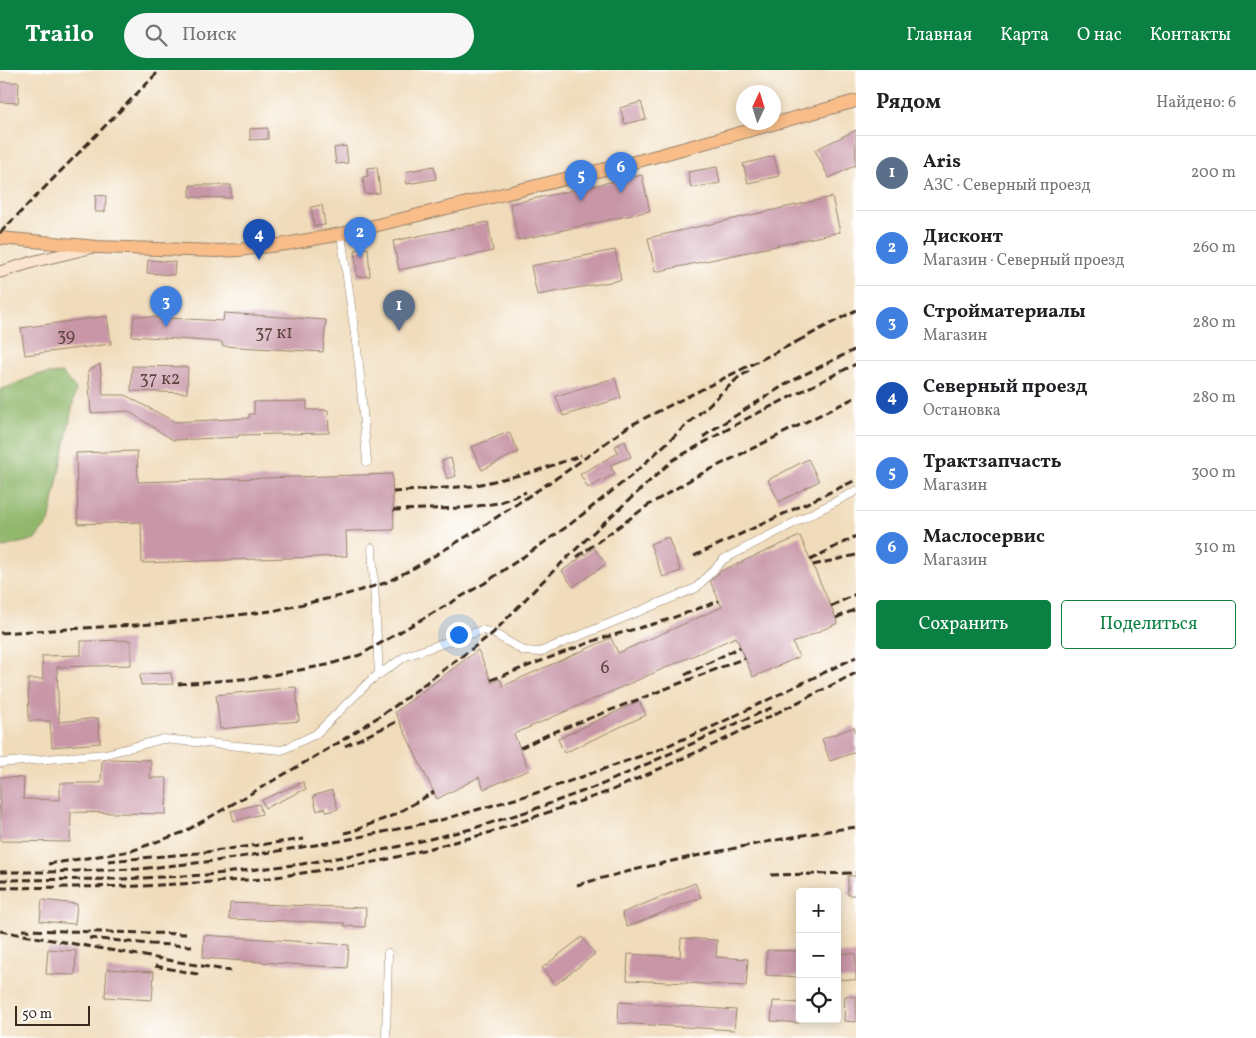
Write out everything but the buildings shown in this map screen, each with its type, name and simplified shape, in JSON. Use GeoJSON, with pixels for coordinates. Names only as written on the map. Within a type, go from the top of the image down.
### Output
{"type":"FeatureCollection","features":[{"type":"Feature","properties":{"kind":"main road"},"geometry":{"type":"LineString","coordinates":[[0,238],[97,247],[134,248],[238,250],[286,244],[341,234],[642,160],[856,101]]}},
{"type":"Feature","properties":{"kind":"street"},"geometry":{"type":"LineString","coordinates":[[341,234],[359,364],[367,462]]}},
{"type":"Feature","properties":{"kind":"street"},"geometry":{"type":"LineString","coordinates":[[0,272],[36,261],[97,247]]}},
{"type":"Feature","properties":{"kind":"street"},"geometry":{"type":"LineString","coordinates":[[0,763],[106,754],[163,739],[282,750],[316,734],[372,679],[406,656],[482,630],[493,633],[524,651],[540,652],[696,588],[724,559],[856,491]]}},
{"type":"Feature","properties":{"kind":"street"},"geometry":{"type":"LineString","coordinates":[[372,548],[379,675]]}},
{"type":"Feature","properties":{"kind":"street"},"geometry":{"type":"LineString","coordinates":[[386,1038],[388,953]]}},
{"type":"Feature","properties":{"kind":"green space"},"geometry":{"type":"Polygon","coordinates":[[[62,373],[76,389],[49,522],[35,539],[0,548],[0,390],[37,375],[62,373]]]}},
{"type":"Feature","properties":{"kind":"railway"},"geometry":{"type":"LineString","coordinates":[[0,233],[160,70]]}},
{"type":"Feature","properties":{"kind":"railway"},"geometry":{"type":"LineString","coordinates":[[798,341],[856,310]]}},
{"type":"Feature","properties":{"kind":"railway"},"geometry":{"type":"LineString","coordinates":[[0,633],[168,623],[272,611],[344,595],[385,583],[474,532],[567,471],[629,426],[804,338]]}},
{"type":"Feature","properties":{"kind":"railway"},"geometry":{"type":"LineString","coordinates":[[703,437],[791,381],[856,349]]}},
{"type":"Feature","properties":{"kind":"railway"},"geometry":{"type":"LineString","coordinates":[[48,864],[131,851],[184,832],[335,745],[395,706],[493,633],[597,529],[673,460],[746,419],[856,364]]}},
{"type":"Feature","properties":{"kind":"railway"},"geometry":{"type":"LineString","coordinates":[[689,423],[739,377],[749,371]]}},
{"type":"Feature","properties":{"kind":"railway"},"geometry":{"type":"LineString","coordinates":[[577,557],[647,506],[695,477],[856,397]]}},
{"type":"Feature","properties":{"kind":"railway"},"geometry":{"type":"LineString","coordinates":[[178,684],[255,678],[327,665],[360,655],[485,583],[568,526],[631,476],[694,418]]}},
{"type":"Feature","properties":{"kind":"railway"},"geometry":{"type":"LineString","coordinates":[[393,492],[472,486],[533,472],[581,455]]}},
{"type":"Feature","properties":{"kind":"railway"},"geometry":{"type":"LineString","coordinates":[[694,556],[856,480]]}},
{"type":"Feature","properties":{"kind":"railway"},"geometry":{"type":"LineString","coordinates":[[393,510],[464,508],[498,503],[526,492]]}},
{"type":"Feature","properties":{"kind":"railway"},"geometry":{"type":"LineString","coordinates":[[810,560],[856,536]]}},
{"type":"Feature","properties":{"kind":"railway"},"geometry":{"type":"LineString","coordinates":[[813,565],[856,555]]}},
{"type":"Feature","properties":{"kind":"railway"},"geometry":{"type":"LineString","coordinates":[[831,606],[856,594]]}},
{"type":"Feature","properties":{"kind":"railway"},"geometry":{"type":"LineString","coordinates":[[491,680],[599,639],[664,621],[719,601]]}},
{"type":"Feature","properties":{"kind":"railway"},"geometry":{"type":"LineString","coordinates":[[836,618],[856,609]]}},
{"type":"Feature","properties":{"kind":"railway"},"geometry":{"type":"LineString","coordinates":[[685,675],[740,647]]}},
{"type":"Feature","properties":{"kind":"railway"},"geometry":{"type":"LineString","coordinates":[[0,872],[138,869],[215,861],[340,841],[441,820],[536,793],[655,751],[714,726],[856,657]]}},
{"type":"Feature","properties":{"kind":"railway"},"geometry":{"type":"LineString","coordinates":[[520,748],[549,734],[745,658]]}},
{"type":"Feature","properties":{"kind":"railway"},"geometry":{"type":"LineString","coordinates":[[0,888],[144,886],[263,879],[381,861],[485,834],[610,791],[715,744],[856,673]]}},
{"type":"Feature","properties":{"kind":"railway"},"geometry":{"type":"LineString","coordinates":[[0,880],[121,879],[206,875],[302,864],[388,849],[471,829],[532,810],[603,784],[773,707]]}},
{"type":"Feature","properties":{"kind":"railway"},"geometry":{"type":"LineString","coordinates":[[345,746],[398,721]]}},
{"type":"Feature","properties":{"kind":"railway"},"geometry":{"type":"LineString","coordinates":[[344,833],[394,815],[434,792]]}},
{"type":"Feature","properties":{"kind":"railway"},"geometry":{"type":"LineString","coordinates":[[577,885],[696,856],[796,836],[856,827]]}},
{"type":"Feature","properties":{"kind":"railway"},"geometry":{"type":"LineString","coordinates":[[108,861],[198,853],[304,839]]}},
{"type":"Feature","properties":{"kind":"railway"},"geometry":{"type":"LineString","coordinates":[[771,875],[856,873]]}},
{"type":"Feature","properties":{"kind":"railway"},"geometry":{"type":"LineString","coordinates":[[22,930],[189,934]]}},
{"type":"Feature","properties":{"kind":"railway"},"geometry":{"type":"LineString","coordinates":[[0,931],[231,971]]}},
{"type":"Feature","properties":{"kind":"railway"},"geometry":{"type":"LineString","coordinates":[[89,938],[192,946]]}},
{"type":"Feature","properties":{"kind":"railway"},"geometry":{"type":"LineString","coordinates":[[155,966],[202,975]]}},
{"type":"Feature","properties":{"kind":"place","name":"Маслосервис"},"geometry":{"type":"Point","coordinates":[621,193]}},
{"type":"Feature","properties":{"kind":"place","name":"Трактзапчасть"},"geometry":{"type":"Point","coordinates":[581,201]}},
{"type":"Feature","properties":{"kind":"place","name":"Дисконт"},"geometry":{"type":"Point","coordinates":[360,258]}},
{"type":"Feature","properties":{"kind":"place","name":"Северный проезд"},"geometry":{"type":"Point","coordinates":[259,260]}},
{"type":"Feature","properties":{"kind":"place","name":"Стройматериалы"},"geometry":{"type":"Point","coordinates":[166,327]}},
{"type":"Feature","properties":{"kind":"place","name":"Aris"},"geometry":{"type":"Point","coordinates":[399,331]}}]}
